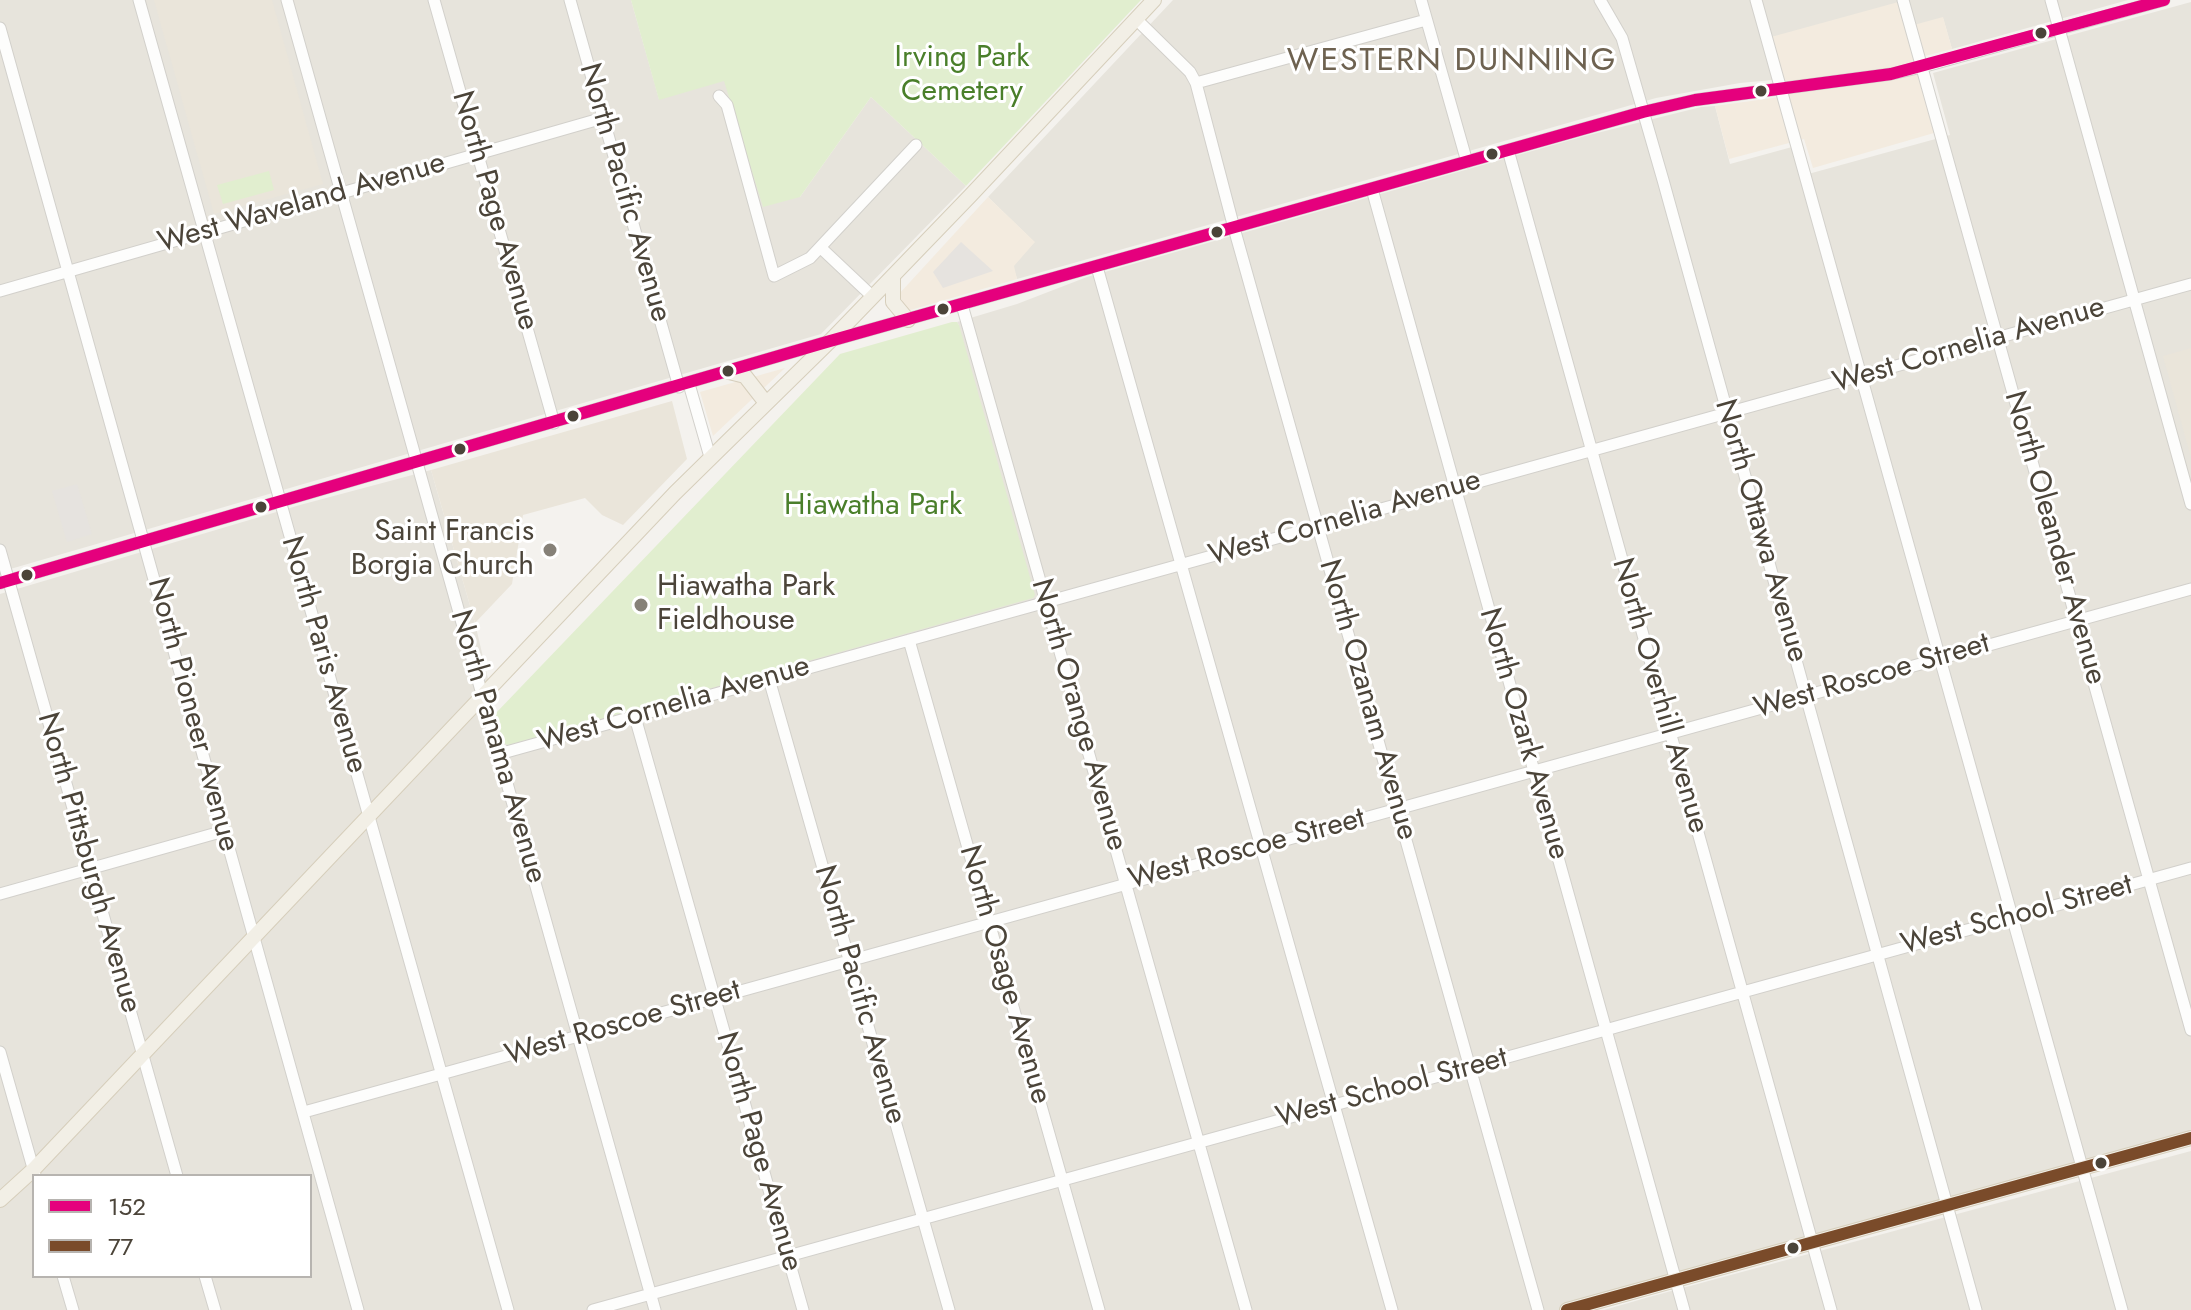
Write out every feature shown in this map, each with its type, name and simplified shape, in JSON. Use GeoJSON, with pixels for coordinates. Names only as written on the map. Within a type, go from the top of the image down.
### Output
{"type":"FeatureCollection","features":[{"type":"Feature","properties":{"kind":"main road"},"geometry":{"type":"LineString","coordinates":[[34,1173],[142,1054],[710,457],[873,297],[1154,0]]}},
{"type":"Feature","properties":{"kind":"main road"},"geometry":{"type":"LineString","coordinates":[[893,276],[893,302],[908,320]]}},
{"type":"Feature","properties":{"kind":"main road"},"geometry":{"type":"LineString","coordinates":[[729,372],[745,376],[766,403]]}},
{"type":"Feature","properties":{"kind":"main road"},"geometry":{"type":"LineString","coordinates":[[1567,1310],[2191,1138]]}},
{"type":"Feature","properties":{"kind":"main road"},"geometry":{"type":"LineString","coordinates":[[0,1200],[32,1175]]}},
{"type":"Feature","properties":{"kind":"street","name":"North Paris Avenue"},"geometry":{"type":"LineString","coordinates":[[139,0],[508,1310]]}},
{"type":"Feature","properties":{"kind":"street","name":"North Panama Avenue"},"geometry":{"type":"LineString","coordinates":[[287,0],[655,1310]]}},
{"type":"Feature","properties":{"kind":"street","name":"North Page Avenue"},"geometry":{"type":"LineString","coordinates":[[434,0],[554,423]]}},
{"type":"Feature","properties":{"kind":"street","name":"North Pacific Avenue"},"geometry":{"type":"LineString","coordinates":[[570,0],[684,385],[710,457]]}},
{"type":"Feature","properties":{"kind":"street"},"geometry":{"type":"LineString","coordinates":[[1421,0],[1467,162]]}},
{"type":"Feature","properties":{"kind":"street","name":"North Ottawa Avenue"},"geometry":{"type":"LineString","coordinates":[[1600,0],[1622,38],[1976,1310]]}},
{"type":"Feature","properties":{"kind":"street"},"geometry":{"type":"LineString","coordinates":[[1756,0],[2122,1310]]}},
{"type":"Feature","properties":{"kind":"street","name":"North Oleander Avenue"},"geometry":{"type":"LineString","coordinates":[[1903,0],[2191,1030]]}},
{"type":"Feature","properties":{"kind":"street"},"geometry":{"type":"LineString","coordinates":[[2051,0],[2191,504]]}},
{"type":"Feature","properties":{"kind":"street"},"geometry":{"type":"LineString","coordinates":[[4,582],[830,341],[1643,112],[1695,100],[1857,80],[1922,67],[2164,0]]}},
{"type":"Feature","properties":{"kind":"street","name":"North Ozanam Avenue"},"geometry":{"type":"LineString","coordinates":[[1136,19],[1190,72],[1196,83],[1538,1310]]}},
{"type":"Feature","properties":{"kind":"street"},"geometry":{"type":"LineString","coordinates":[[1196,83],[1426,20]]}},
{"type":"Feature","properties":{"kind":"street","name":"North Pioneer Avenue"},"geometry":{"type":"LineString","coordinates":[[0,28],[358,1310]]}},
{"type":"Feature","properties":{"kind":"street"},"geometry":{"type":"LineString","coordinates":[[719,96],[727,105],[774,276],[810,258],[821,248],[916,145]]}},
{"type":"Feature","properties":{"kind":"street","name":"West Waveland Avenue"},"geometry":{"type":"LineString","coordinates":[[0,291],[603,118]]}},
{"type":"Feature","properties":{"kind":"street","name":"North Overhill Avenue"},"geometry":{"type":"LineString","coordinates":[[1508,150],[1831,1310]]}},
{"type":"Feature","properties":{"kind":"street","name":"North Ozark Avenue"},"geometry":{"type":"LineString","coordinates":[[1372,189],[1684,1310]]}},
{"type":"Feature","properties":{"kind":"street"},"geometry":{"type":"LineString","coordinates":[[821,248],[873,297]]}},
{"type":"Feature","properties":{"kind":"street"},"geometry":{"type":"LineString","coordinates":[[1097,267],[1392,1310]]}},
{"type":"Feature","properties":{"kind":"street","name":"West Cornelia Avenue"},"geometry":{"type":"LineString","coordinates":[[499,754],[2191,284]]}},
{"type":"Feature","properties":{"kind":"street","name":"North Orange Avenue"},"geometry":{"type":"LineString","coordinates":[[962,305],[1246,1310]]}},
{"type":"Feature","properties":{"kind":"street","name":"North Pittsburgh Avenue"},"geometry":{"type":"LineString","coordinates":[[0,550],[4,582],[90,868],[176,1174]]}},
{"type":"Feature","properties":{"kind":"street","name":"West Roscoe Street"},"geometry":{"type":"LineString","coordinates":[[304,1112],[2191,589]]}},
{"type":"Feature","properties":{"kind":"street","name":"North Osage Avenue"},"geometry":{"type":"LineString","coordinates":[[909,640],[1099,1310]]}},
{"type":"Feature","properties":{"kind":"street","name":"North Pacific Avenue"},"geometry":{"type":"LineString","coordinates":[[769,679],[949,1310]]}},
{"type":"Feature","properties":{"kind":"street","name":"North Page Avenue"},"geometry":{"type":"LineString","coordinates":[[635,717],[803,1310]]}},
{"type":"Feature","properties":{"kind":"street"},"geometry":{"type":"LineString","coordinates":[[0,894],[224,831]]}},
{"type":"Feature","properties":{"kind":"street","name":"West School Street"},"geometry":{"type":"LineString","coordinates":[[593,1310],[2191,868]]}},
{"type":"Feature","properties":{"kind":"street"},"geometry":{"type":"LineString","coordinates":[[0,1052],[34,1173]]}},
{"type":"Feature","properties":{"kind":"street"},"geometry":{"type":"LineString","coordinates":[[64,1278],[73,1310]]}},
{"type":"Feature","properties":{"kind":"street"},"geometry":{"type":"LineString","coordinates":[[206,1278],[215,1310]]}},
{"type":"Feature","properties":{"kind":"shaded area"},"geometry":{"type":"Polygon","coordinates":[[[0,0],[631,0],[659,99],[724,80],[800,197],[871,97],[966,186],[821,334],[0,572],[0,0]]]}},
{"type":"Feature","properties":{"kind":"shaded area"},"geometry":{"type":"Polygon","coordinates":[[[154,0],[272,0],[323,184],[214,214],[154,0]]]}},
{"type":"Feature","properties":{"kind":"shaded area"},"geometry":{"type":"Polygon","coordinates":[[[1173,0],[2128,0],[1952,49],[1943,18],[1783,79],[1740,83],[1656,98],[1017,279],[1013,266],[1034,242],[988,197],[1173,0]]]}},
{"type":"Feature","properties":{"kind":"shaded area"},"geometry":{"type":"Polygon","coordinates":[[[1902,1],[1910,26],[1943,17],[1952,49],[1913,59],[1934,133],[1813,168],[1804,139],[1729,159],[1715,106],[1787,96],[1771,37],[1902,1]]]}},
{"type":"Feature","properties":{"kind":"shaded area"},"geometry":{"type":"Polygon","coordinates":[[[2191,2],[2191,1139],[1562,1310],[0,1310],[0,594],[300,505],[431,470],[475,623],[503,743],[959,325],[957,322],[1017,304],[1087,277],[1585,136],[1701,107],[1715,106],[1730,164],[1792,147],[1801,176],[1950,135],[1933,73],[2191,2]]]}},
{"type":"Feature","properties":{"kind":"shaded area"},"geometry":{"type":"Polygon","coordinates":[[[988,197],[1035,242],[1014,266],[1017,279],[907,311],[899,294],[988,197]]]}},
{"type":"Feature","properties":{"kind":"shaded area"},"geometry":{"type":"Polygon","coordinates":[[[961,242],[993,271],[943,288],[933,272],[961,242]]]}},
{"type":"Feature","properties":{"kind":"shaded area"},"geometry":{"type":"Polygon","coordinates":[[[2191,348],[2191,458],[2163,356],[2191,348]]]}},
{"type":"Feature","properties":{"kind":"shaded area"},"geometry":{"type":"Polygon","coordinates":[[[785,368],[713,436],[700,392],[785,368]]]}},
{"type":"Feature","properties":{"kind":"shaded area"},"geometry":{"type":"Polygon","coordinates":[[[672,401],[687,459],[623,525],[602,515],[585,498],[523,515],[512,584],[475,623],[431,470],[672,401]]]}},
{"type":"Feature","properties":{"kind":"shaded area"},"geometry":{"type":"Polygon","coordinates":[[[77,484],[92,534],[67,542],[52,491],[77,484]]]}},
{"type":"Feature","properties":{"kind":"shaded area"},"geometry":{"type":"Polygon","coordinates":[[[2191,1151],[2191,1310],[1604,1310],[1649,1297],[2191,1151]]]}},
{"type":"Feature","properties":{"kind":"green space","name":"Irving Park Cemetery"},"geometry":{"type":"Polygon","coordinates":[[[631,0],[1141,0],[966,186],[871,97],[800,197],[763,207],[724,81],[659,100],[631,0]]]}},
{"type":"Feature","properties":{"kind":"green space"},"geometry":{"type":"Polygon","coordinates":[[[269,171],[274,190],[223,204],[217,185],[269,171]]]}},
{"type":"Feature","properties":{"kind":"green space","name":"Hiawatha Park"},"geometry":{"type":"Polygon","coordinates":[[[952,322],[959,325],[1035,595],[1033,598],[508,745],[503,743],[495,714],[840,354],[952,322]]]}},
{"type":"Feature","properties":{"kind":"transit line","name":"152"},"geometry":{"type":"LineString","coordinates":[[0,583],[830,341],[1643,112],[1695,100],[1891,74],[2164,0]]}},
{"type":"Feature","properties":{"kind":"transit line","name":"77"},"geometry":{"type":"LineString","coordinates":[[1567,1310],[2191,1138]]}},
{"type":"Feature","properties":{"kind":"place","name":"Saint Francis Borgia Church"},"geometry":{"type":"Point","coordinates":[550,550]}},
{"type":"Feature","properties":{"kind":"place","name":"Hiawatha Park Fieldhouse"},"geometry":{"type":"Point","coordinates":[641,605]}},
{"type":"Feature","properties":{"kind":"district","name":"WESTERN DUNNING"},"geometry":{"type":"Point","coordinates":[1452,62]}}]}
